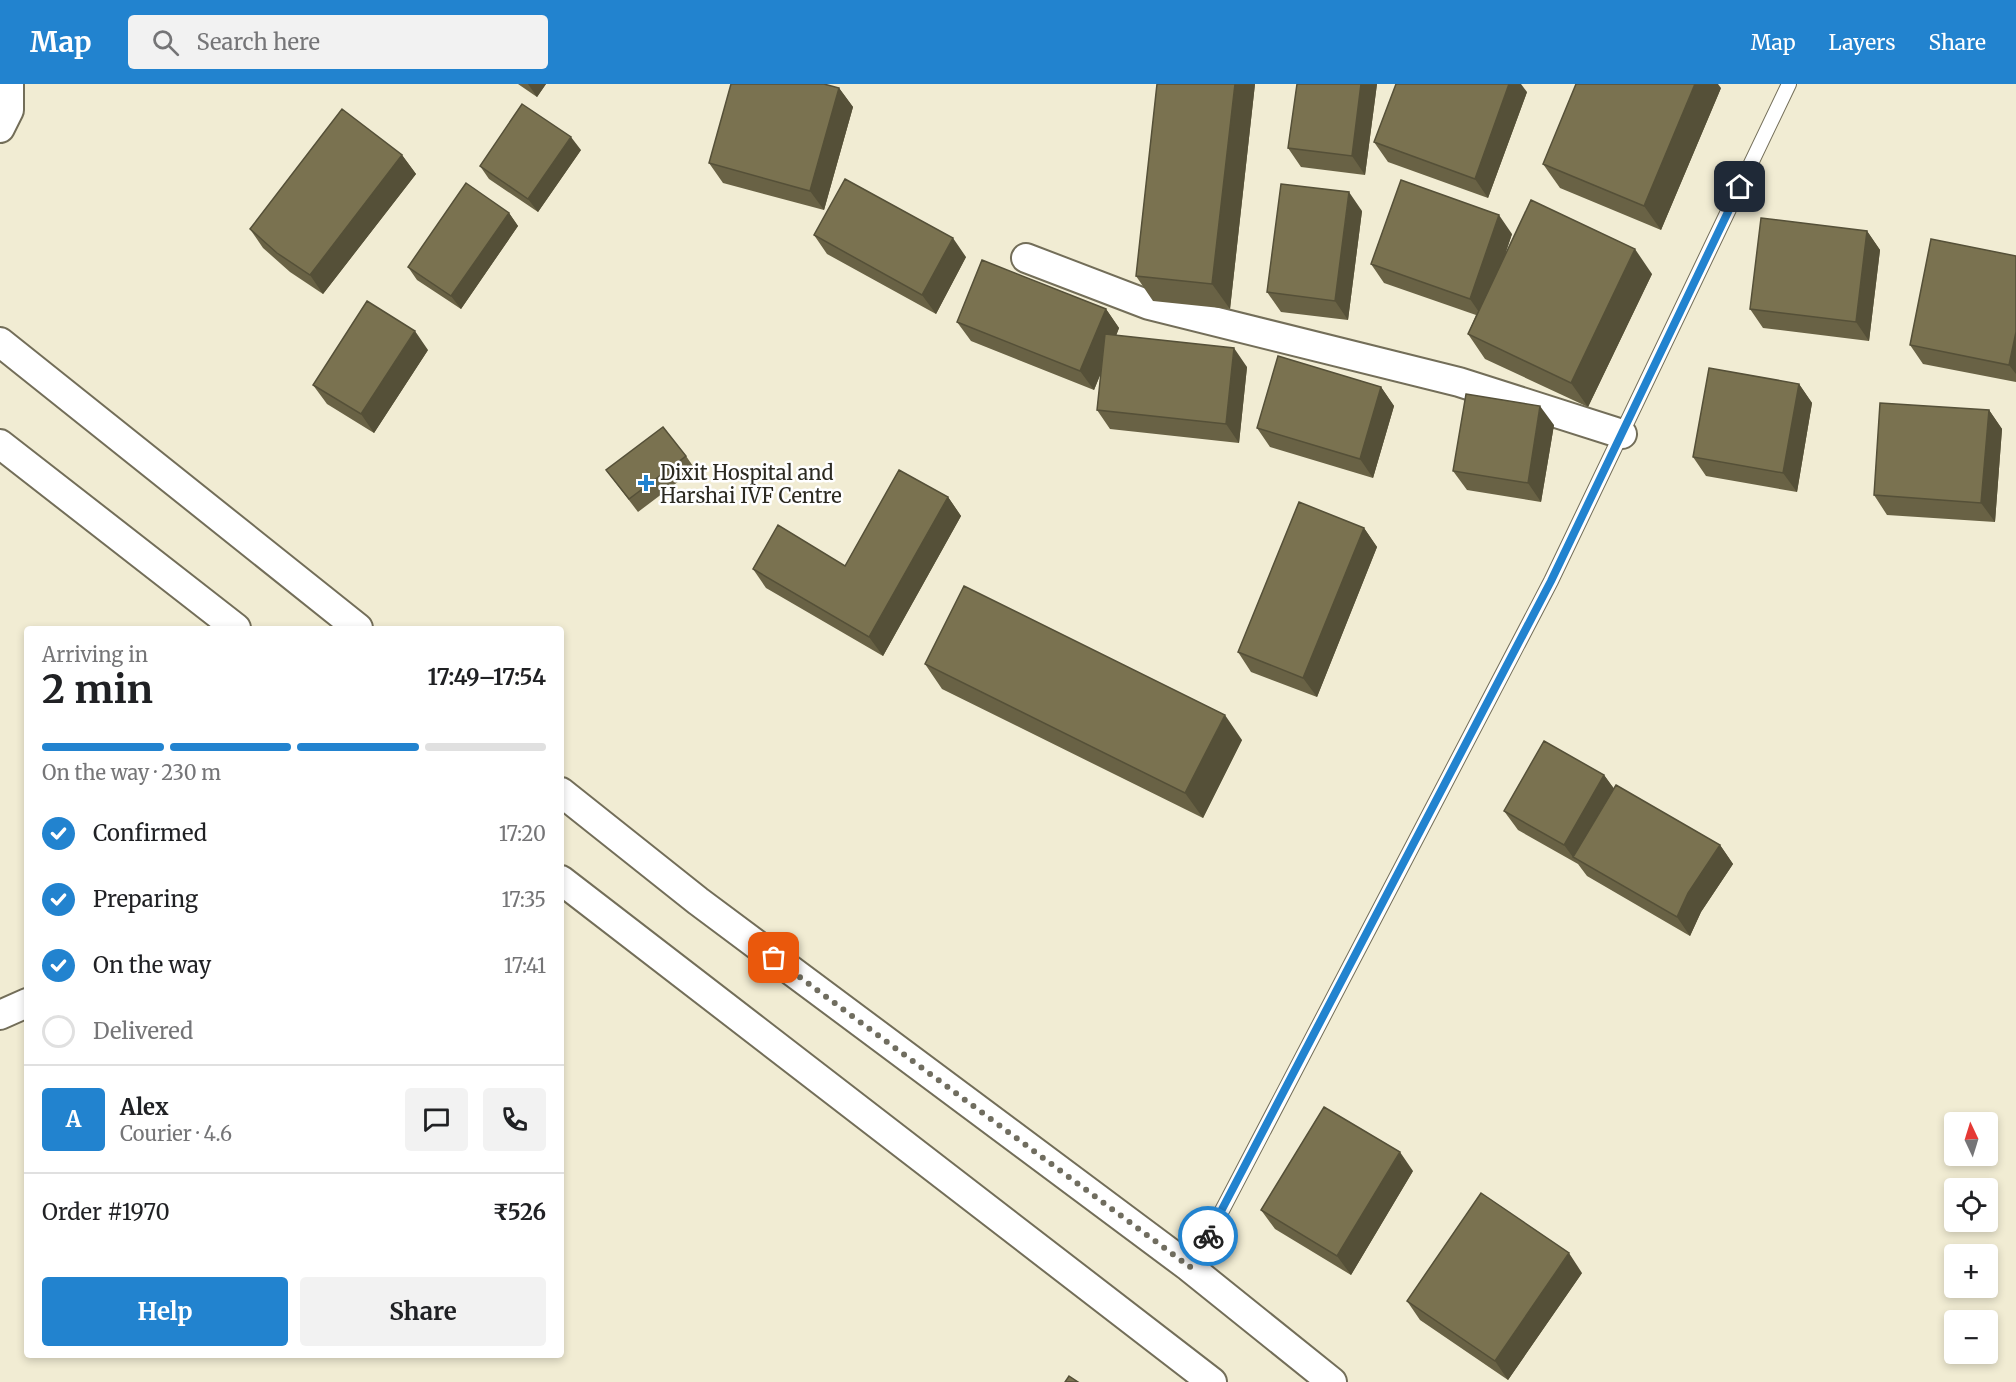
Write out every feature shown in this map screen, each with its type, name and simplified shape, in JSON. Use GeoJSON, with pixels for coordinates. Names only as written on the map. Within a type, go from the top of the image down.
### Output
{"type":"FeatureCollection","features":[{"type":"Feature","properties":{"kind":"street"},"geometry":{"type":"LineString","coordinates":[[0,128],[9,110],[9,84]]}},
{"type":"Feature","properties":{"kind":"street"},"geometry":{"type":"LineString","coordinates":[[1026,258],[1149,305],[1459,382],[1622,434]]}},
{"type":"Feature","properties":{"kind":"street"},"geometry":{"type":"LineString","coordinates":[[0,342],[355,626]]}},
{"type":"Feature","properties":{"kind":"street"},"geometry":{"type":"LineString","coordinates":[[0,444],[233,626]]}},
{"type":"Feature","properties":{"kind":"street"},"geometry":{"type":"LineString","coordinates":[[564,794],[698,901],[1190,1267],[1332,1382]]}},
{"type":"Feature","properties":{"kind":"street"},"geometry":{"type":"LineString","coordinates":[[564,882],[1212,1382]]}},
{"type":"Feature","properties":{"kind":"street"},"geometry":{"type":"LineString","coordinates":[[0,1015],[24,1004]]}},
{"type":"Feature","properties":{"kind":"lane"},"geometry":{"type":"LineString","coordinates":[[1190,1267],[1227,1201],[1551,581],[1789,84]]}},
{"type":"Feature","properties":{"kind":"building"},"geometry":{"type":"Polygon","coordinates":[[[731,84],[824,84],[839,88],[810,191],[709,163],[731,84]]]}},
{"type":"Feature","properties":{"kind":"building"},"geometry":{"type":"Polygon","coordinates":[[[1157,84],[1235,84],[1212,284],[1136,276],[1157,84]]]}},
{"type":"Feature","properties":{"kind":"building"},"geometry":{"type":"Polygon","coordinates":[[[1297,84],[1361,84],[1352,156],[1288,148],[1297,84]]]}},
{"type":"Feature","properties":{"kind":"building"},"geometry":{"type":"Polygon","coordinates":[[[1396,84],[1509,84],[1475,179],[1374,142],[1396,84]]]}},
{"type":"Feature","properties":{"kind":"building"},"geometry":{"type":"Polygon","coordinates":[[[1576,84],[1695,84],[1644,206],[1543,164],[1576,84]]]}},
{"type":"Feature","properties":{"kind":"building"},"geometry":{"type":"Polygon","coordinates":[[[522,104],[571,137],[528,199],[480,166],[522,104]]]}},
{"type":"Feature","properties":{"kind":"building"},"geometry":{"type":"Polygon","coordinates":[[[342,109],[402,155],[310,275],[277,253],[250,229],[342,109]]]}},
{"type":"Feature","properties":{"kind":"building"},"geometry":{"type":"Polygon","coordinates":[[[845,179],[953,238],[922,295],[814,235],[845,179]]]}},
{"type":"Feature","properties":{"kind":"building"},"geometry":{"type":"Polygon","coordinates":[[[1401,180],[1499,215],[1470,299],[1371,264],[1401,180]]]}},
{"type":"Feature","properties":{"kind":"building"},"geometry":{"type":"Polygon","coordinates":[[[466,183],[509,213],[451,296],[408,267],[466,183]]]}},
{"type":"Feature","properties":{"kind":"building"},"geometry":{"type":"Polygon","coordinates":[[[1281,184],[1349,192],[1335,301],[1267,292],[1281,184]]]}},
{"type":"Feature","properties":{"kind":"building"},"geometry":{"type":"Polygon","coordinates":[[[1531,200],[1635,249],[1571,383],[1468,334],[1531,200]]]}},
{"type":"Feature","properties":{"kind":"building"},"geometry":{"type":"Polygon","coordinates":[[[1761,218],[1867,231],[1856,322],[1750,309],[1761,218]]]}},
{"type":"Feature","properties":{"kind":"building"},"geometry":{"type":"Polygon","coordinates":[[[1931,239],[2016,256],[2016,332],[2009,365],[1910,345],[1931,239]]]}},
{"type":"Feature","properties":{"kind":"building"},"geometry":{"type":"Polygon","coordinates":[[[982,260],[1106,309],[1080,371],[957,322],[982,260]]]}},
{"type":"Feature","properties":{"kind":"building"},"geometry":{"type":"Polygon","coordinates":[[[367,301],[415,331],[361,414],[313,385],[367,301]]]}},
{"type":"Feature","properties":{"kind":"building"},"geometry":{"type":"Polygon","coordinates":[[[1105,334],[1234,348],[1226,424],[1097,410],[1105,334]]]}},
{"type":"Feature","properties":{"kind":"building"},"geometry":{"type":"Polygon","coordinates":[[[1278,356],[1381,387],[1360,459],[1257,428],[1278,356]]]}},
{"type":"Feature","properties":{"kind":"building"},"geometry":{"type":"Polygon","coordinates":[[[1709,368],[1799,384],[1783,473],[1693,457],[1709,368]]]}},
{"type":"Feature","properties":{"kind":"building"},"geometry":{"type":"Polygon","coordinates":[[[1466,394],[1540,406],[1528,483],[1453,471],[1466,394]]]}},
{"type":"Feature","properties":{"kind":"building"},"geometry":{"type":"Polygon","coordinates":[[[1880,403],[1989,410],[1981,503],[1874,495],[1880,403]]]}},
{"type":"Feature","properties":{"kind":"building"},"geometry":{"type":"Polygon","coordinates":[[[663,427],[686,456],[629,499],[606,470],[663,427]]]}},
{"type":"Feature","properties":{"kind":"building"},"geometry":{"type":"Polygon","coordinates":[[[899,470],[948,497],[869,637],[753,569],[778,525],[845,566],[899,470]]]}},
{"type":"Feature","properties":{"kind":"building"},"geometry":{"type":"Polygon","coordinates":[[[1299,502],[1364,528],[1303,678],[1238,652],[1299,502]]]}},
{"type":"Feature","properties":{"kind":"building"},"geometry":{"type":"Polygon","coordinates":[[[964,586],[1225,715],[1185,793],[925,664],[964,586]]]}},
{"type":"Feature","properties":{"kind":"building"},"geometry":{"type":"Polygon","coordinates":[[[1544,741],[1604,775],[1564,845],[1504,811],[1544,741]]]}},
{"type":"Feature","properties":{"kind":"building"},"geometry":{"type":"Polygon","coordinates":[[[1616,785],[1720,845],[1688,893],[1677,917],[1573,857],[1616,785]]]}},
{"type":"Feature","properties":{"kind":"building"},"geometry":{"type":"Polygon","coordinates":[[[1324,1107],[1400,1152],[1337,1256],[1261,1210],[1324,1107]]]}},
{"type":"Feature","properties":{"kind":"building"},"geometry":{"type":"Polygon","coordinates":[[[1481,1193],[1569,1253],[1495,1361],[1407,1301],[1481,1193]]]}},
{"type":"Feature","properties":{"kind":"building"},"geometry":{"type":"Polygon","coordinates":[[[1069,1376],[1078,1382],[1065,1382],[1069,1376]]]}},
{"type":"Feature","properties":{"kind":"way so far"},"geometry":{"type":"LineString","coordinates":[[774,958],[1190,1267],[1208,1236]]}},
{"type":"Feature","properties":{"kind":"place","name":"Dixit Hospital and Harshai IVF Centre"},"geometry":{"type":"Point","coordinates":[646,483]}},
{"type":"Feature","properties":{"kind":"route"},"geometry":{"type":"LineString","coordinates":[[1208,1236],[1551,581],[1740,187]]}}]}
